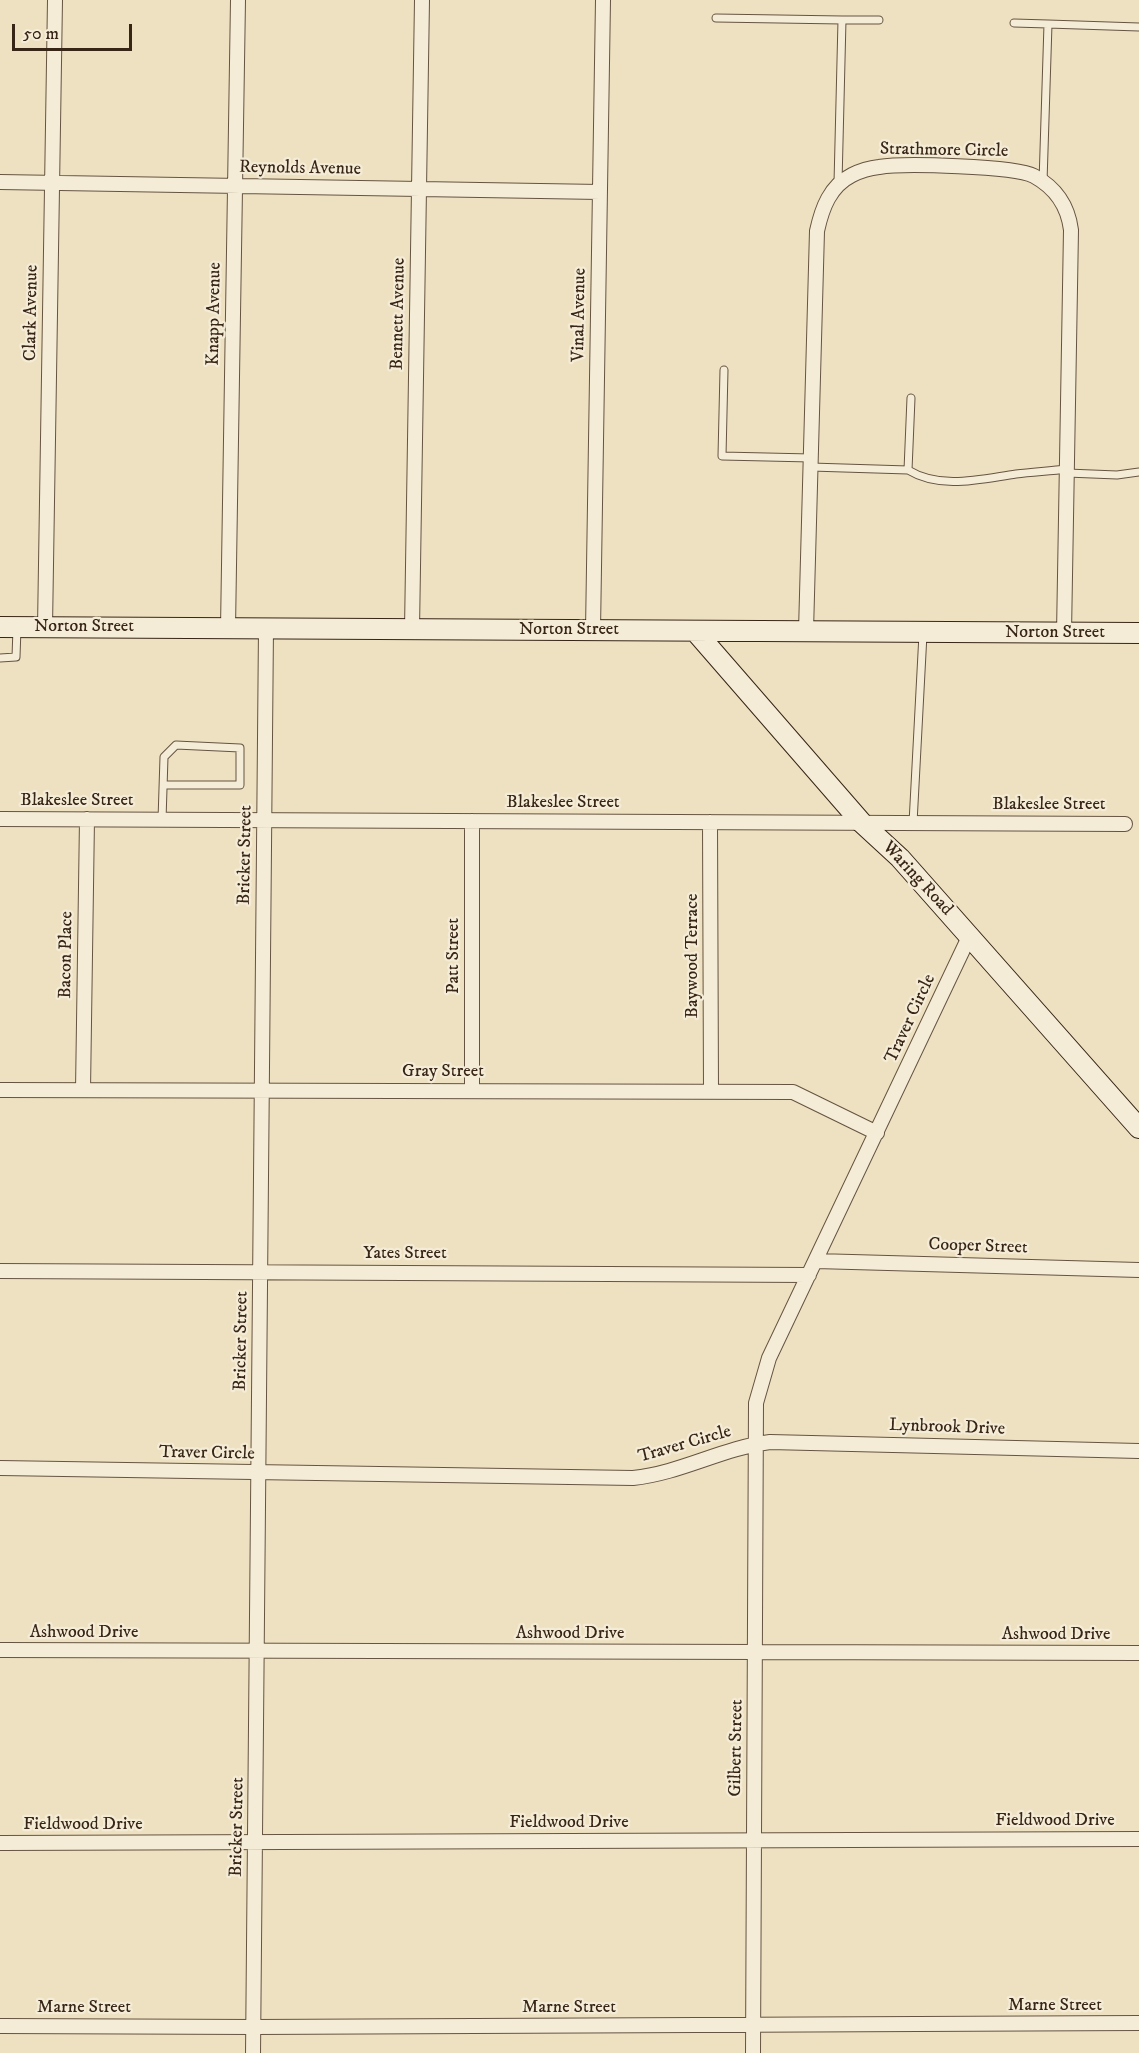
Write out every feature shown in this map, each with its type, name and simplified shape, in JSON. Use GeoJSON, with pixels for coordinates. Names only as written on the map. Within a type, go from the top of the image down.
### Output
{"type":"FeatureCollection","features":[{"type":"Feature","properties":{"kind":"main road","name":"Norton Street"},"geometry":{"type":"LineString","coordinates":[[9,627],[1139,633]]}},
{"type":"Feature","properties":{"kind":"main road","name":"Waring Road"},"geometry":{"type":"LineString","coordinates":[[695,631],[862,823],[900,858],[1139,1128]]}},
{"type":"Feature","properties":{"kind":"street","name":"Clark Avenue"},"geometry":{"type":"LineString","coordinates":[[45,627],[55,0]]}},
{"type":"Feature","properties":{"kind":"street","name":"Knapp Avenue"},"geometry":{"type":"LineString","coordinates":[[228,628],[238,0]]}},
{"type":"Feature","properties":{"kind":"street","name":"Bennett Avenue"},"geometry":{"type":"LineString","coordinates":[[412,629],[422,0]]}},
{"type":"Feature","properties":{"kind":"street","name":"Vinal Avenue"},"geometry":{"type":"LineString","coordinates":[[593,630],[603,0]]}},
{"type":"Feature","properties":{"kind":"street","name":"Strathmore Circle"},"geometry":{"type":"LineString","coordinates":[[838,185],[851,175],[867,169],[892,166],[1003,169],[1032,175],[1043,182],[1066,207],[1071,230],[1064,633]]}},
{"type":"Feature","properties":{"kind":"street","name":"Reynolds Avenue"},"geometry":{"type":"LineString","coordinates":[[0,182],[600,192]]}},
{"type":"Feature","properties":{"kind":"street"},"geometry":{"type":"LineString","coordinates":[[806,631],[817,231],[827,199],[838,185]]}},
{"type":"Feature","properties":{"kind":"street","name":"Bricker Street"},"geometry":{"type":"LineString","coordinates":[[253,2053],[266,628]]}},
{"type":"Feature","properties":{"kind":"street","name":"Blakeslee Street"},"geometry":{"type":"LineString","coordinates":[[0,819],[1125,824]]}},
{"type":"Feature","properties":{"kind":"street","name":"Bacon Place"},"geometry":{"type":"LineString","coordinates":[[83,1090],[87,819]]}},
{"type":"Feature","properties":{"kind":"street","name":"Patt Street"},"geometry":{"type":"LineString","coordinates":[[472,821],[472,1090]]}},
{"type":"Feature","properties":{"kind":"street","name":"Baywood Terrace"},"geometry":{"type":"LineString","coordinates":[[710,822],[711,1091]]}},
{"type":"Feature","properties":{"kind":"street","name":"Traver Circle"},"geometry":{"type":"LineString","coordinates":[[0,1468],[633,1478],[681,1468],[754,1444],[756,1403],[762,1380],[809,1275],[969,937]]}},
{"type":"Feature","properties":{"kind":"street","name":"Gray Street"},"geometry":{"type":"LineString","coordinates":[[0,1090],[793,1092],[877,1133]]}},
{"type":"Feature","properties":{"kind":"street","name":"Cooper Street"},"geometry":{"type":"LineString","coordinates":[[816,1261],[1139,1270]]}},
{"type":"Feature","properties":{"kind":"street","name":"Yates Street"},"geometry":{"type":"LineString","coordinates":[[0,1271],[261,1270],[809,1275]]}},
{"type":"Feature","properties":{"kind":"street","name":"Lynbrook Drive"},"geometry":{"type":"LineString","coordinates":[[754,1444],[785,1442],[1139,1451]]}},
{"type":"Feature","properties":{"kind":"street","name":"Gilbert Street"},"geometry":{"type":"LineString","coordinates":[[753,2053],[756,1652],[754,1444]]}},
{"type":"Feature","properties":{"kind":"street","name":"Ashwood Drive"},"geometry":{"type":"LineString","coordinates":[[0,1650],[1139,1653]]}},
{"type":"Feature","properties":{"kind":"street","name":"Fieldwood Drive"},"geometry":{"type":"LineString","coordinates":[[0,1843],[1139,1839]]}},
{"type":"Feature","properties":{"kind":"street","name":"Marne Street"},"geometry":{"type":"LineString","coordinates":[[0,2026],[1139,2023]]}},
{"type":"Feature","properties":{"kind":"lane"},"geometry":{"type":"LineString","coordinates":[[716,18],[879,20]]}},
{"type":"Feature","properties":{"kind":"lane"},"geometry":{"type":"LineString","coordinates":[[838,185],[842,20]]}},
{"type":"Feature","properties":{"kind":"lane"},"geometry":{"type":"LineString","coordinates":[[1014,22],[1139,27]]}},
{"type":"Feature","properties":{"kind":"lane"},"geometry":{"type":"LineString","coordinates":[[1043,182],[1048,24]]}},
{"type":"Feature","properties":{"kind":"lane"},"geometry":{"type":"LineString","coordinates":[[724,370],[722,456],[908,470],[920,478],[941,481],[987,481],[1067,471],[1117,475],[1139,471]]}},
{"type":"Feature","properties":{"kind":"lane"},"geometry":{"type":"LineString","coordinates":[[908,470],[910,398]]}},
{"type":"Feature","properties":{"kind":"lane"},"geometry":{"type":"LineString","coordinates":[[0,658],[16,657],[9,627]]}},
{"type":"Feature","properties":{"kind":"lane"},"geometry":{"type":"LineString","coordinates":[[913,823],[923,632]]}},
{"type":"Feature","properties":{"kind":"lane"},"geometry":{"type":"LineString","coordinates":[[162,820],[165,757],[176,745],[240,748],[240,785],[164,785]]}}]}
